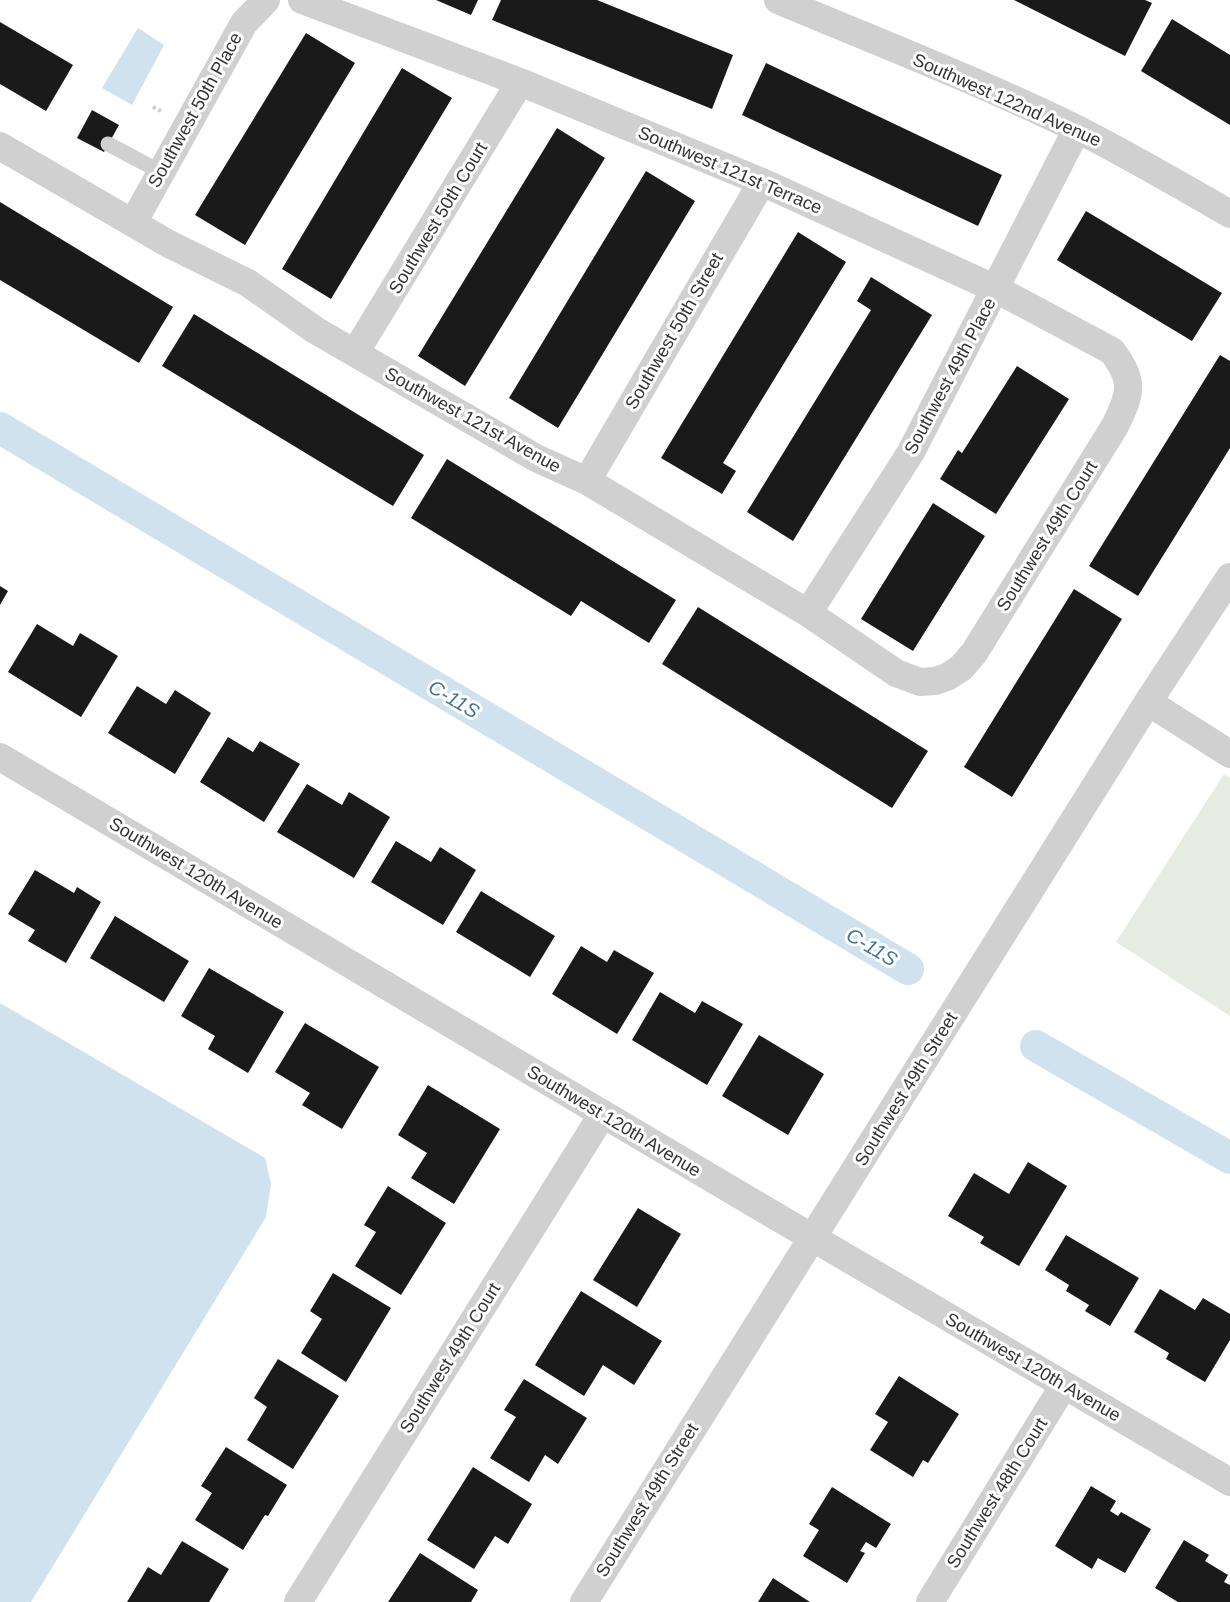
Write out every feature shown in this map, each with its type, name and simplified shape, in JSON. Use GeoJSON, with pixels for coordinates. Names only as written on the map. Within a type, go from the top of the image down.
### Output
{"type":"FeatureCollection","features":[{"type":"Feature","properties":{"kind":"street","name":"Southwest 50th Place"},"geometry":{"type":"LineString","coordinates":[[133,223],[238,33],[249,16],[265,0]]}},
{"type":"Feature","properties":{"kind":"street","name":"Southwest 121st Terrace"},"geometry":{"type":"LineString","coordinates":[[302,0],[520,82],[762,182],[996,289],[1112,351],[1124,368],[1129,385]]}},
{"type":"Feature","properties":{"kind":"street","name":"Southwest 122nd Avenue"},"geometry":{"type":"LineString","coordinates":[[778,0],[1077,129],[1115,148],[1230,214]]}},
{"type":"Feature","properties":{"kind":"street","name":"Southwest 50th Court"},"geometry":{"type":"LineString","coordinates":[[355,353],[520,82]]}},
{"type":"Feature","properties":{"kind":"street","name":"Southwest 49th Place"},"geometry":{"type":"LineString","coordinates":[[808,613],[912,452],[1077,129]]}},
{"type":"Feature","properties":{"kind":"street","name":"Southwest 121st Avenue"},"geometry":{"type":"LineString","coordinates":[[0,146],[133,223],[248,283],[315,330],[536,458],[587,481],[808,613],[910,680],[928,681],[947,676]]}},
{"type":"Feature","properties":{"kind":"street","name":"Southwest 50th Street"},"geometry":{"type":"LineString","coordinates":[[587,481],[762,182]]}},
{"type":"Feature","properties":{"kind":"street","name":"Southwest 49th Court"},"geometry":{"type":"LineString","coordinates":[[947,676],[961,668],[974,653],[993,623],[1115,426],[1126,404],[1129,385]]}},
{"type":"Feature","properties":{"kind":"street","name":"Southwest 49th Street"},"geometry":{"type":"LineString","coordinates":[[584,1602],[1148,702],[1230,577]]}},
{"type":"Feature","properties":{"kind":"street"},"geometry":{"type":"LineString","coordinates":[[1148,702],[1230,754]]}},
{"type":"Feature","properties":{"kind":"street","name":"Southwest 120th Avenue"},"geometry":{"type":"LineString","coordinates":[[0,757],[602,1115],[1230,1482]]}},
{"type":"Feature","properties":{"kind":"street","name":"Southwest 49th Court"},"geometry":{"type":"LineString","coordinates":[[298,1602],[602,1115]]}},
{"type":"Feature","properties":{"kind":"street","name":"Southwest 48th Court"},"geometry":{"type":"LineString","coordinates":[[930,1602],[1064,1385]]}},
{"type":"Feature","properties":{"kind":"lane"},"geometry":{"type":"LineString","coordinates":[[108,144],[161,172]]}},
{"type":"Feature","properties":{"kind":"shaded area"},"geometry":{"type":"Polygon","coordinates":[[[1224,774],[1230,778],[1230,1016],[1116,942],[1224,774]]]}},
{"type":"Feature","properties":{"kind":"water"},"geometry":{"type":"Polygon","coordinates":[[[138,28],[164,45],[132,105],[102,88],[138,28]]]}},
{"type":"Feature","properties":{"kind":"water"},"geometry":{"type":"Polygon","coordinates":[[[0,1003],[265,1158],[271,1184],[266,1217],[31,1602],[0,1602],[0,1003]]]}},
{"type":"Feature","properties":{"kind":"building"},"geometry":{"type":"Polygon","coordinates":[[[436,0],[478,0],[471,15],[436,0]]]}},
{"type":"Feature","properties":{"kind":"building"},"geometry":{"type":"Polygon","coordinates":[[[501,0],[597,0],[733,55],[712,109],[492,20],[501,0]]]}},
{"type":"Feature","properties":{"kind":"building"},"geometry":{"type":"Polygon","coordinates":[[[1014,0],[1145,0],[1152,3],[1125,56],[1014,0]]]}},
{"type":"Feature","properties":{"kind":"building"},"geometry":{"type":"Polygon","coordinates":[[[1172,19],[1230,55],[1230,125],[1141,71],[1172,19]]]}},
{"type":"Feature","properties":{"kind":"building"},"geometry":{"type":"Polygon","coordinates":[[[0,22],[73,65],[46,111],[0,84],[0,22]]]}},
{"type":"Feature","properties":{"kind":"building"},"geometry":{"type":"Polygon","coordinates":[[[306,33],[355,63],[245,245],[195,215],[306,33]]]}},
{"type":"Feature","properties":{"kind":"building"},"geometry":{"type":"Polygon","coordinates":[[[766,63],[1002,175],[978,226],[742,115],[766,63]]]}},
{"type":"Feature","properties":{"kind":"building"},"geometry":{"type":"Polygon","coordinates":[[[402,68],[452,98],[331,299],[282,269],[402,68]]]}},
{"type":"Feature","properties":{"kind":"building"},"geometry":{"type":"Polygon","coordinates":[[[92,110],[119,125],[104,152],[77,138],[92,110]]]}},
{"type":"Feature","properties":{"kind":"building"},"geometry":{"type":"Polygon","coordinates":[[[557,128],[605,158],[465,386],[418,356],[557,128]]]}},
{"type":"Feature","properties":{"kind":"building"},"geometry":{"type":"Polygon","coordinates":[[[646,171],[695,201],[558,428],[509,398],[646,171]]]}},
{"type":"Feature","properties":{"kind":"building"},"geometry":{"type":"Polygon","coordinates":[[[0,202],[173,307],[139,363],[0,280],[0,202]]]}},
{"type":"Feature","properties":{"kind":"building"},"geometry":{"type":"Polygon","coordinates":[[[1086,211],[1222,293],[1192,341],[1057,260],[1086,211]]]}},
{"type":"Feature","properties":{"kind":"building"},"geometry":{"type":"Polygon","coordinates":[[[798,232],[846,262],[723,463],[736,471],[722,494],[661,458],[798,232]]]}},
{"type":"Feature","properties":{"kind":"building"},"geometry":{"type":"Polygon","coordinates":[[[871,277],[932,315],[793,541],[747,512],[871,310],[857,301],[871,277]]]}},
{"type":"Feature","properties":{"kind":"building"},"geometry":{"type":"Polygon","coordinates":[[[194,314],[424,455],[393,506],[162,366],[194,314]]]}},
{"type":"Feature","properties":{"kind":"building"},"geometry":{"type":"Polygon","coordinates":[[[1220,355],[1230,361],[1230,448],[1138,596],[1089,566],[1220,355]]]}},
{"type":"Feature","properties":{"kind":"building"},"geometry":{"type":"Polygon","coordinates":[[[1017,366],[1069,399],[996,514],[940,479],[958,450],[962,453],[1017,366]]]}},
{"type":"Feature","properties":{"kind":"building"},"geometry":{"type":"Polygon","coordinates":[[[447,459],[676,600],[649,643],[581,601],[571,616],[411,518],[447,459]]]}},
{"type":"Feature","properties":{"kind":"building"},"geometry":{"type":"Polygon","coordinates":[[[933,503],[985,536],[913,651],[861,619],[933,503]]]}},
{"type":"Feature","properties":{"kind":"building"},"geometry":{"type":"Polygon","coordinates":[[[0,586],[8,591],[0,605],[0,586]]]}},
{"type":"Feature","properties":{"kind":"building"},"geometry":{"type":"Polygon","coordinates":[[[1074,589],[1122,619],[1012,797],[964,767],[1074,589]]]}},
{"type":"Feature","properties":{"kind":"building"},"geometry":{"type":"Polygon","coordinates":[[[698,607],[928,751],[892,808],[662,664],[698,607]]]}},
{"type":"Feature","properties":{"kind":"building"},"geometry":{"type":"Polygon","coordinates":[[[37,624],[73,646],[80,633],[118,656],[81,717],[8,672],[37,624]]]}},
{"type":"Feature","properties":{"kind":"building"},"geometry":{"type":"Polygon","coordinates":[[[137,686],[166,704],[175,690],[211,713],[175,774],[108,733],[137,686]]]}},
{"type":"Feature","properties":{"kind":"building"},"geometry":{"type":"Polygon","coordinates":[[[228,737],[253,752],[260,741],[300,764],[264,822],[200,782],[228,737]]]}},
{"type":"Feature","properties":{"kind":"building"},"geometry":{"type":"Polygon","coordinates":[[[307,784],[342,805],[349,792],[390,817],[354,878],[277,832],[307,784]]]}},
{"type":"Feature","properties":{"kind":"building"},"geometry":{"type":"Polygon","coordinates":[[[396,841],[431,862],[440,847],[476,870],[443,925],[371,882],[396,841]]]}},
{"type":"Feature","properties":{"kind":"building"},"geometry":{"type":"Polygon","coordinates":[[[35,870],[74,893],[77,887],[101,902],[66,963],[28,941],[35,930],[8,914],[35,870]]]}},
{"type":"Feature","properties":{"kind":"building"},"geometry":{"type":"Polygon","coordinates":[[[481,891],[555,936],[530,977],[456,932],[481,891]]]}},
{"type":"Feature","properties":{"kind":"building"},"geometry":{"type":"Polygon","coordinates":[[[115,916],[189,961],[164,1002],[90,958],[115,916]]]}},
{"type":"Feature","properties":{"kind":"building"},"geometry":{"type":"Polygon","coordinates":[[[581,946],[607,962],[614,950],[654,973],[617,1034],[552,994],[581,946]]]}},
{"type":"Feature","properties":{"kind":"building"},"geometry":{"type":"Polygon","coordinates":[[[209,968],[284,1012],[248,1073],[208,1049],[215,1036],[181,1016],[209,968]]]}},
{"type":"Feature","properties":{"kind":"building"},"geometry":{"type":"Polygon","coordinates":[[[660,992],[695,1013],[702,1001],[743,1024],[707,1085],[632,1040],[660,992]]]}},
{"type":"Feature","properties":{"kind":"building"},"geometry":{"type":"Polygon","coordinates":[[[305,1023],[379,1067],[342,1129],[302,1105],[310,1093],[275,1072],[305,1023]]]}},
{"type":"Feature","properties":{"kind":"building"},"geometry":{"type":"Polygon","coordinates":[[[759,1035],[824,1074],[788,1135],[722,1096],[759,1035]]]}},
{"type":"Feature","properties":{"kind":"building"},"geometry":{"type":"Polygon","coordinates":[[[428,1085],[500,1129],[454,1204],[411,1178],[427,1153],[398,1135],[428,1085]]]}},
{"type":"Feature","properties":{"kind":"building"},"geometry":{"type":"Polygon","coordinates":[[[1028,1162],[1067,1186],[1019,1266],[980,1243],[984,1237],[948,1216],[974,1173],[1009,1194],[1028,1162]]]}},
{"type":"Feature","properties":{"kind":"building"},"geometry":{"type":"Polygon","coordinates":[[[388,1186],[446,1223],[401,1295],[355,1266],[376,1232],[364,1225],[388,1186]]]}},
{"type":"Feature","properties":{"kind":"building"},"geometry":{"type":"Polygon","coordinates":[[[638,1208],[681,1234],[637,1307],[593,1280],[638,1208]]]}},
{"type":"Feature","properties":{"kind":"building"},"geometry":{"type":"Polygon","coordinates":[[[1066,1235],[1139,1278],[1110,1326],[1085,1311],[1089,1305],[1066,1291],[1069,1285],[1045,1270],[1066,1235]]]}},
{"type":"Feature","properties":{"kind":"building"},"geometry":{"type":"Polygon","coordinates":[[[333,1273],[391,1308],[346,1382],[301,1353],[322,1319],[310,1311],[333,1273]]]}},
{"type":"Feature","properties":{"kind":"building"},"geometry":{"type":"Polygon","coordinates":[[[1160,1289],[1195,1310],[1203,1298],[1230,1314],[1230,1340],[1205,1382],[1166,1359],[1169,1353],[1134,1332],[1160,1289]]]}},
{"type":"Feature","properties":{"kind":"building"},"geometry":{"type":"Polygon","coordinates":[[[581,1291],[662,1341],[634,1385],[603,1365],[584,1396],[535,1365],[581,1291]]]}},
{"type":"Feature","properties":{"kind":"building"},"geometry":{"type":"Polygon","coordinates":[[[278,1359],[339,1396],[293,1469],[247,1440],[267,1407],[254,1398],[278,1359]]]}},
{"type":"Feature","properties":{"kind":"building"},"geometry":{"type":"Polygon","coordinates":[[[899,1376],[959,1414],[928,1463],[923,1460],[913,1477],[870,1450],[888,1422],[875,1414],[899,1376]]]}},
{"type":"Feature","properties":{"kind":"building"},"geometry":{"type":"Polygon","coordinates":[[[524,1379],[587,1418],[558,1464],[545,1455],[529,1482],[490,1458],[516,1417],[504,1410],[524,1379]]]}},
{"type":"Feature","properties":{"kind":"building"},"geometry":{"type":"Polygon","coordinates":[[[226,1447],[287,1485],[243,1550],[195,1520],[212,1493],[201,1486],[226,1447]]]}},
{"type":"Feature","properties":{"kind":"building"},"geometry":{"type":"Polygon","coordinates":[[[473,1467],[532,1504],[508,1544],[495,1536],[474,1569],[427,1540],[473,1467]]]}},
{"type":"Feature","properties":{"kind":"building"},"geometry":{"type":"Polygon","coordinates":[[[1091,1486],[1116,1501],[1110,1511],[1118,1516],[1121,1512],[1151,1529],[1125,1573],[1098,1558],[1092,1569],[1055,1546],[1091,1486]]]}},
{"type":"Feature","properties":{"kind":"building"},"geometry":{"type":"Polygon","coordinates":[[[832,1487],[891,1524],[876,1548],[866,1542],[860,1551],[865,1553],[847,1583],[803,1556],[819,1530],[809,1524],[832,1487]]]}},
{"type":"Feature","properties":{"kind":"building"},"geometry":{"type":"Polygon","coordinates":[[[1184,1540],[1209,1555],[1205,1561],[1228,1575],[1224,1582],[1230,1585],[1230,1602],[1178,1602],[1155,1588],[1184,1540]]]}},
{"type":"Feature","properties":{"kind":"building"},"geometry":{"type":"Polygon","coordinates":[[[182,1541],[229,1569],[209,1602],[127,1602],[148,1567],[161,1575],[182,1541]]]}},
{"type":"Feature","properties":{"kind":"building"},"geometry":{"type":"Polygon","coordinates":[[[420,1553],[478,1590],[471,1602],[388,1602],[420,1553]]]}},
{"type":"Feature","properties":{"kind":"building"},"geometry":{"type":"Polygon","coordinates":[[[773,1578],[810,1602],[758,1602],[773,1578]]]}},
{"type":"Feature","properties":{"kind":"waterway","name":"C-11S"},"geometry":{"type":"LineString","coordinates":[[0,428],[908,969]]}},
{"type":"Feature","properties":{"kind":"waterway","name":"C-11S"},"geometry":{"type":"LineString","coordinates":[[1036,1046],[1230,1158]]}}]}
